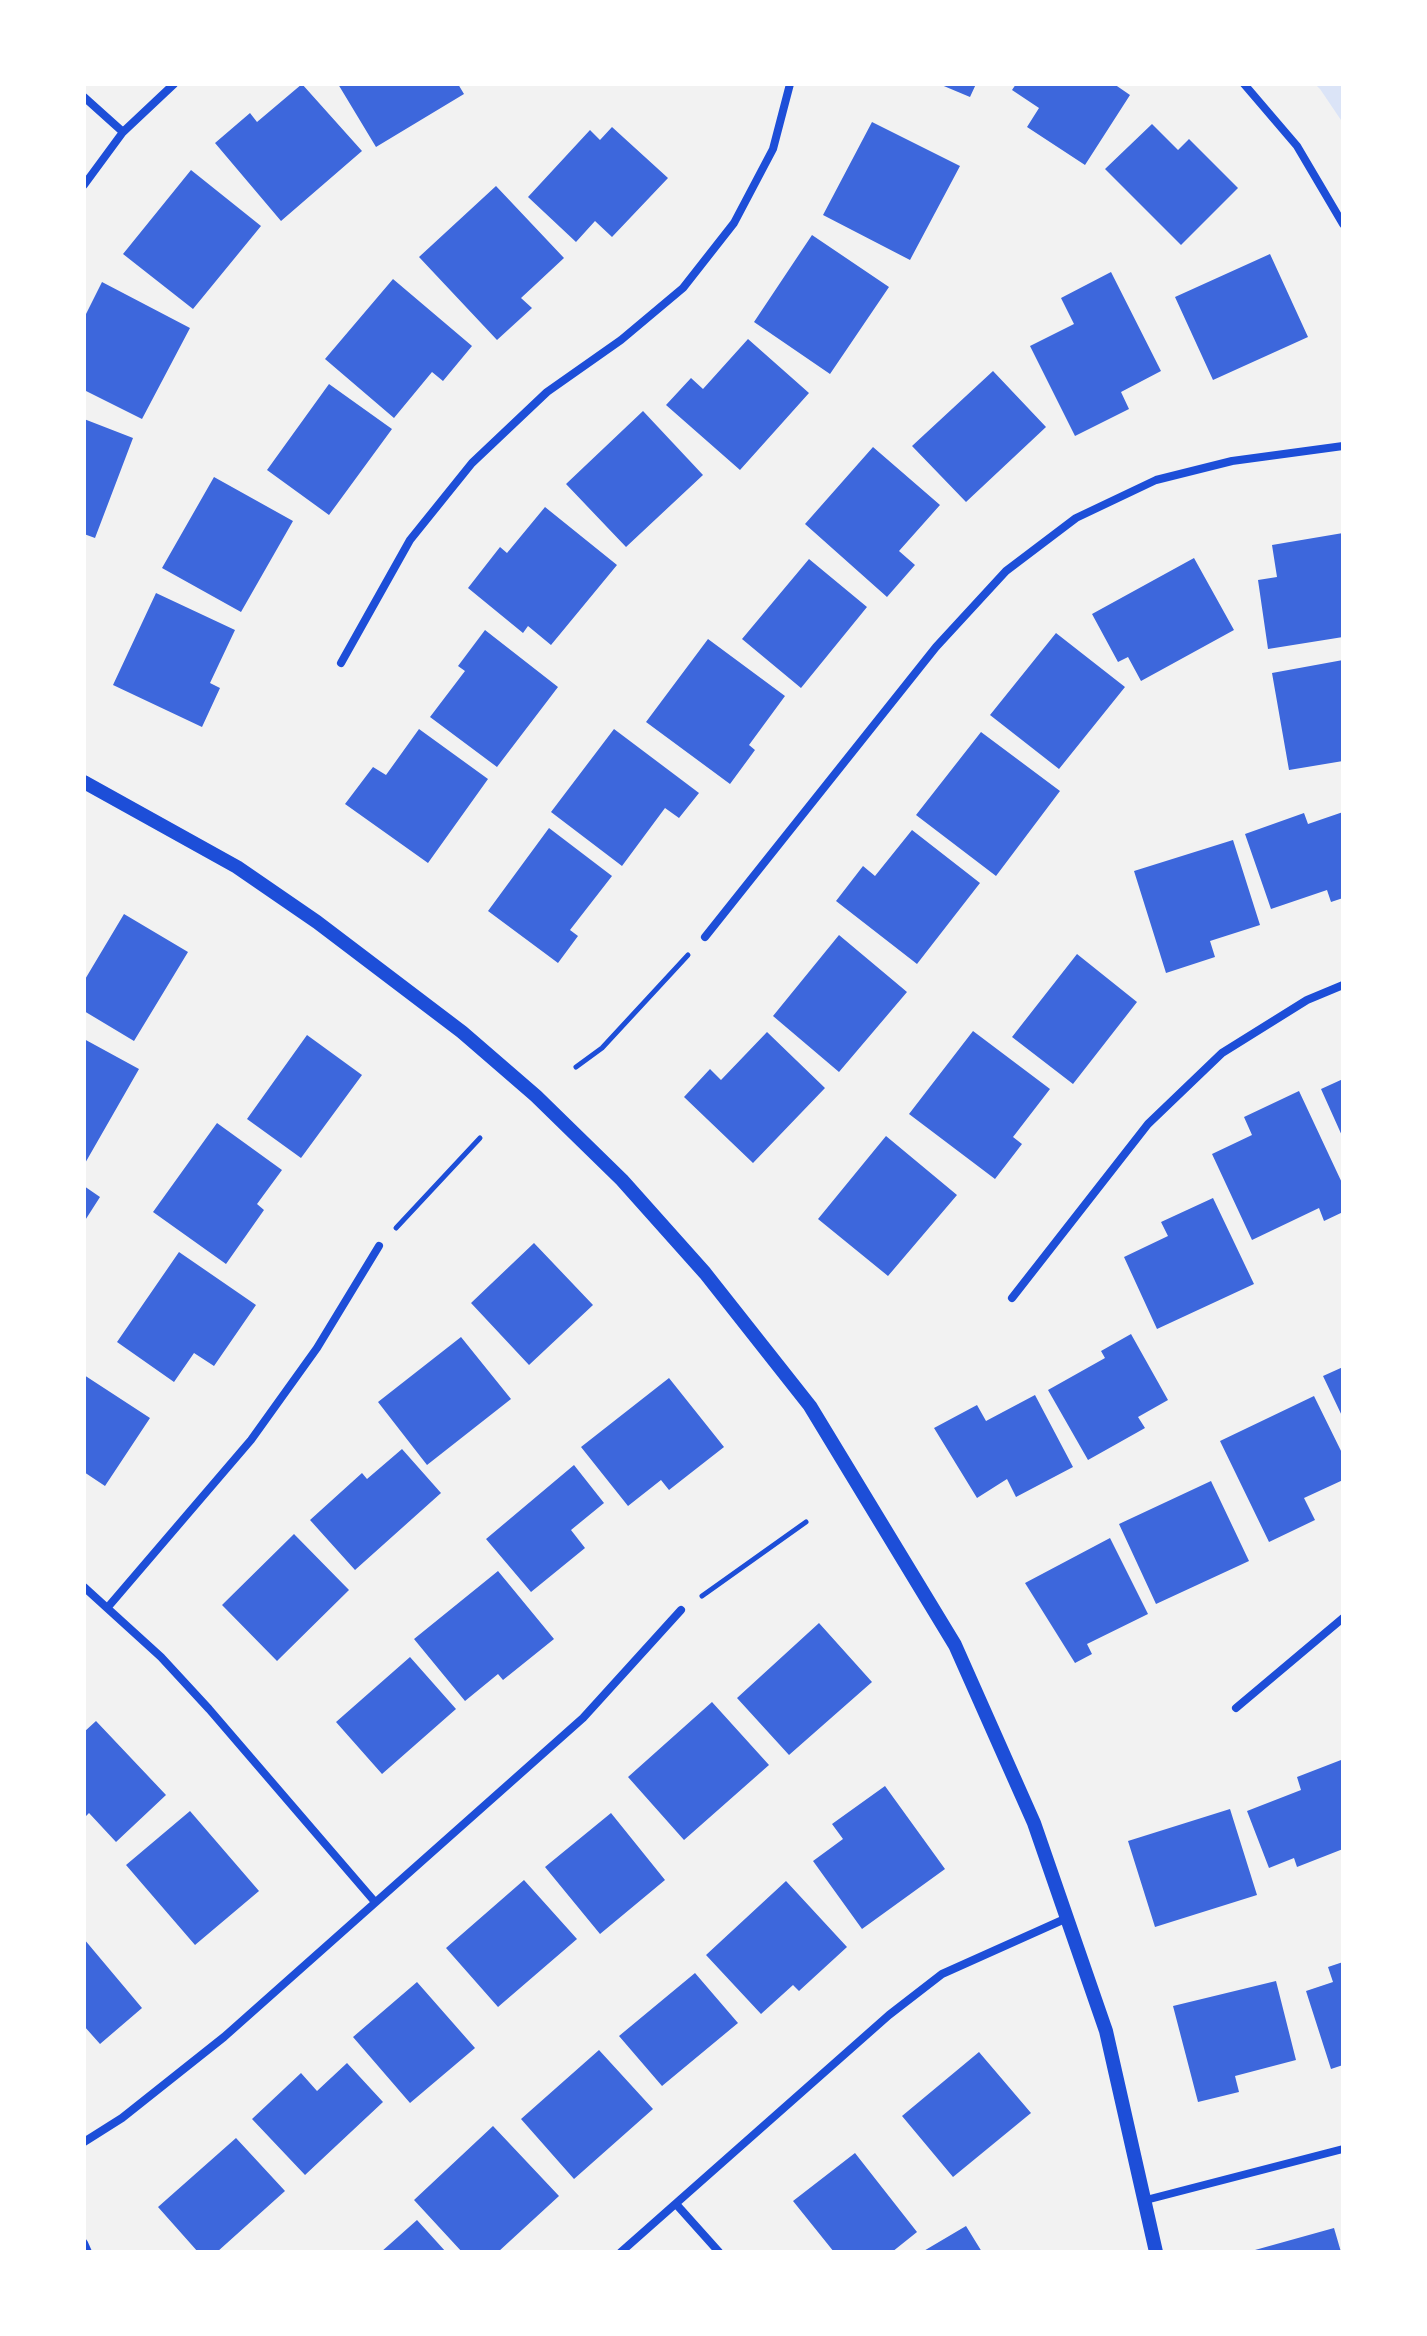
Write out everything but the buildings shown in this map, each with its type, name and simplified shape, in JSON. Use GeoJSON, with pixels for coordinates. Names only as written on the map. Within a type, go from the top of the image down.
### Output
{"type":"FeatureCollection","features":[{"type":"Feature","properties":{"kind":"street"},"geometry":{"type":"LineString","coordinates":[[84,185],[123,132],[174,84]]}},
{"type":"Feature","properties":{"kind":"street"},"geometry":{"type":"LineString","coordinates":[[341,663],[410,540],[472,463],[547,392],[621,340],[683,288],[734,223],[773,149],[790,84]]}},
{"type":"Feature","properties":{"kind":"street"},"geometry":{"type":"LineString","coordinates":[[1244,84],[1297,146],[1343,224]]}},
{"type":"Feature","properties":{"kind":"street"},"geometry":{"type":"LineString","coordinates":[[84,97],[123,132]]}},
{"type":"Feature","properties":{"kind":"street"},"geometry":{"type":"LineString","coordinates":[[705,937],[936,647],[1006,571],[1076,518],[1156,480],[1232,461],[1343,446]]}},
{"type":"Feature","properties":{"kind":"street"},"geometry":{"type":"LineString","coordinates":[[84,782],[237,867],[391,976],[536,1096],[622,1180],[705,1273],[810,1406],[955,1645],[1034,1823],[1106,2031],[1156,2252]]}},
{"type":"Feature","properties":{"kind":"street"},"geometry":{"type":"LineString","coordinates":[[1012,1298],[1148,1124],[1222,1053],[1307,1000],[1343,985]]}},
{"type":"Feature","properties":{"kind":"street"},"geometry":{"type":"LineString","coordinates":[[108,1607],[251,1440],[317,1348],[379,1246]]}},
{"type":"Feature","properties":{"kind":"street"},"geometry":{"type":"LineString","coordinates":[[84,1587],[108,1607],[209,1709],[375,1902]]}},
{"type":"Feature","properties":{"kind":"street"},"geometry":{"type":"LineString","coordinates":[[84,2142],[122,2118],[224,2037],[583,1718],[681,1610]]}},
{"type":"Feature","properties":{"kind":"street"},"geometry":{"type":"LineString","coordinates":[[1236,1708],[1343,1618]]}},
{"type":"Feature","properties":{"kind":"street"},"geometry":{"type":"LineString","coordinates":[[621,2252],[889,2015],[942,1974],[1067,1918]]}},
{"type":"Feature","properties":{"kind":"street"},"geometry":{"type":"LineString","coordinates":[[1146,2200],[1343,2149]]}},
{"type":"Feature","properties":{"kind":"street"},"geometry":{"type":"LineString","coordinates":[[676,2204],[719,2252]]}},
{"type":"Feature","properties":{"kind":"street"},"geometry":{"type":"LineString","coordinates":[[84,2243],[88,2252]]}},
{"type":"Feature","properties":{"kind":"path"},"geometry":{"type":"LineString","coordinates":[[576,1067],[602,1048],[705,937]]}},
{"type":"Feature","properties":{"kind":"path"},"geometry":{"type":"LineString","coordinates":[[379,1246],[480,1138]]}},
{"type":"Feature","properties":{"kind":"path"},"geometry":{"type":"LineString","coordinates":[[681,1610],[806,1522]]}},
{"type":"Feature","properties":{"kind":"shaded area"},"geometry":{"type":"Polygon","coordinates":[[[1315,84],[1343,84],[1343,123],[1320,89],[1315,84]]]}}]}
